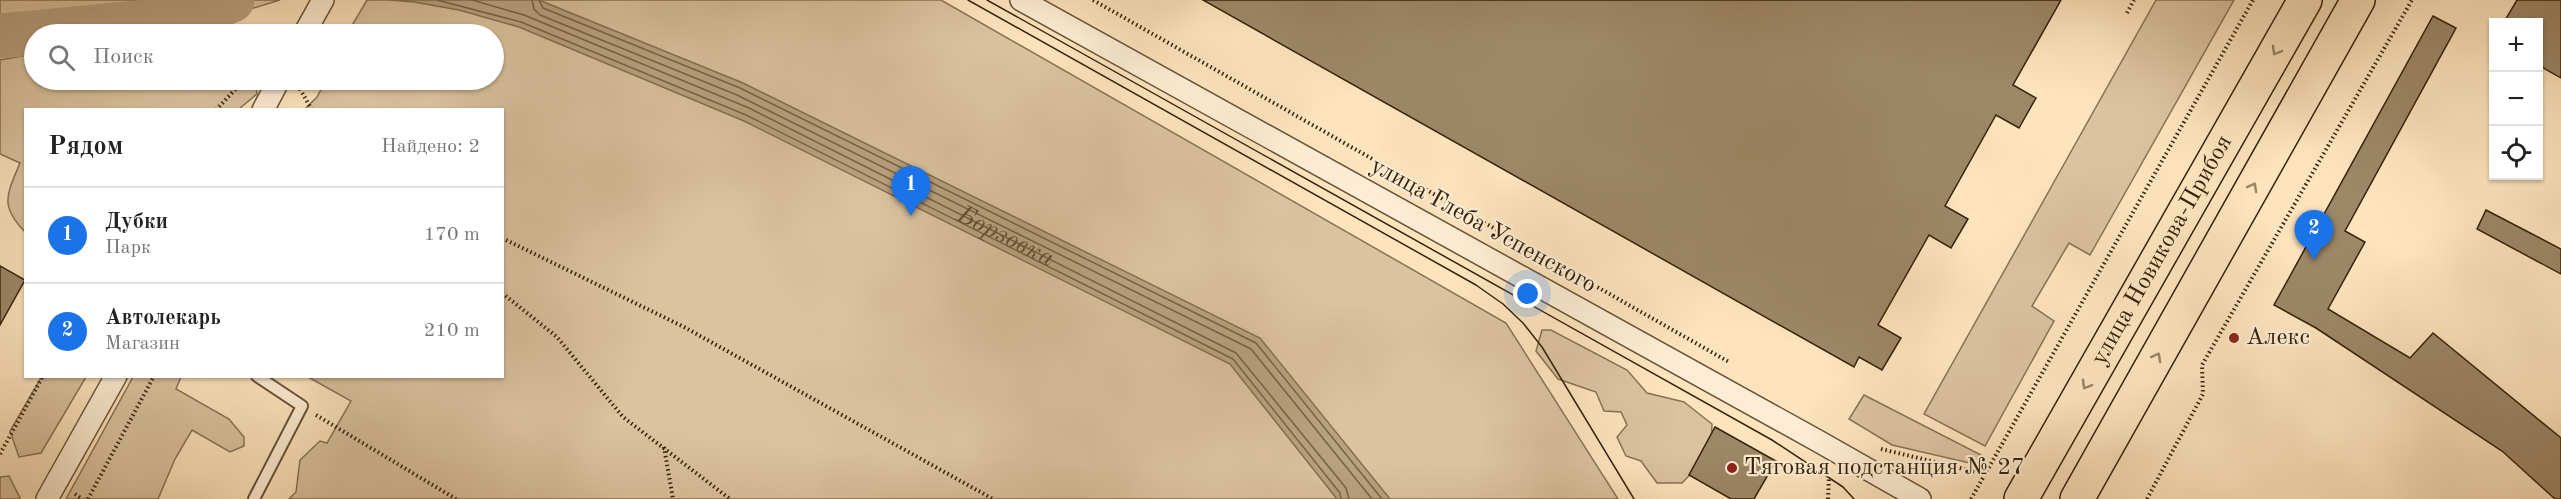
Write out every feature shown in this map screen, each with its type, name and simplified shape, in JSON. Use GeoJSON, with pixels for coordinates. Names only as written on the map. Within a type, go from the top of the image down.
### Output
{"type":"FeatureCollection","features":[{"type":"Feature","properties":{"kind":"main road","name":"улица Новикова-Прибоя"},"geometry":{"type":"LineString","coordinates":[[2021,499],[2305,0]]}},
{"type":"Feature","properties":{"kind":"main road","name":"улица Новикова-Прибоя"},"geometry":{"type":"LineString","coordinates":[[2076,499],[2358,0]]}},
{"type":"Feature","properties":{"kind":"street"},"geometry":{"type":"LineString","coordinates":[[309,24],[322,0]]}},
{"type":"Feature","properties":{"kind":"street","name":"улица Глеба Успенского"},"geometry":{"type":"LineString","coordinates":[[1021,0],[1920,499]]}},
{"type":"Feature","properties":{"kind":"street"},"geometry":{"type":"LineString","coordinates":[[264,108],[274,90]]}},
{"type":"Feature","properties":{"kind":"street"},"geometry":{"type":"LineString","coordinates":[[47,499],[115,378]]}},
{"type":"Feature","properties":{"kind":"lane"},"geometry":{"type":"LineString","coordinates":[[254,499],[302,406],[260,378]]}},
{"type":"Feature","properties":{"kind":"path"},"geometry":{"type":"LineString","coordinates":[[1093,0],[1737,367]]}},
{"type":"Feature","properties":{"kind":"path"},"geometry":{"type":"LineString","coordinates":[[2127,13],[2134,0]]}},
{"type":"Feature","properties":{"kind":"path"},"geometry":{"type":"LineString","coordinates":[[1971,499],[2253,0]]}},
{"type":"Feature","properties":{"kind":"path"},"geometry":{"type":"LineString","coordinates":[[2147,499],[2203,394],[2202,365],[2412,0]]}},
{"type":"Feature","properties":{"kind":"path"},"geometry":{"type":"LineString","coordinates":[[218,108],[235,90]]}},
{"type":"Feature","properties":{"kind":"path"},"geometry":{"type":"LineString","coordinates":[[301,90],[311,108]]}},
{"type":"Feature","properties":{"kind":"path"},"geometry":{"type":"LineString","coordinates":[[504,239],[684,327],[993,499]]}},
{"type":"Feature","properties":{"kind":"path"},"geometry":{"type":"LineString","coordinates":[[504,295],[557,337],[623,417],[730,499]]}},
{"type":"Feature","properties":{"kind":"path"},"geometry":{"type":"LineString","coordinates":[[0,454],[43,378]]}},
{"type":"Feature","properties":{"kind":"path"},"geometry":{"type":"LineString","coordinates":[[88,499],[153,378]]}},
{"type":"Feature","properties":{"kind":"path"},"geometry":{"type":"LineString","coordinates":[[302,406],[456,499]]}},
{"type":"Feature","properties":{"kind":"path"},"geometry":{"type":"LineString","coordinates":[[664,447],[673,499]]}},
{"type":"Feature","properties":{"kind":"path"},"geometry":{"type":"LineString","coordinates":[[1878,448],[1985,474]]}},
{"type":"Feature","properties":{"kind":"path"},"geometry":{"type":"LineString","coordinates":[[1828,499],[1829,477]]}},
{"type":"Feature","properties":{"kind":"shaded area"},"geometry":{"type":"Polygon","coordinates":[[[0,0],[280,0],[201,24],[130,9],[110,20],[84,24],[24,24],[24,26],[0,22],[0,0]]]}},
{"type":"Feature","properties":{"kind":"shaded area"},"geometry":{"type":"Polygon","coordinates":[[[367,0],[941,0],[1506,323],[1618,499],[289,499],[296,492],[300,460],[320,441],[327,443],[351,401],[310,378],[504,378],[504,108],[306,108],[321,90],[504,90],[504,24],[353,24],[367,0]]]}},
{"type":"Feature","properties":{"kind":"shaded area"},"geometry":{"type":"Polygon","coordinates":[[[2156,0],[2234,0],[2090,255],[2069,243],[2032,306],[2054,321],[1985,446],[1924,414],[2156,0]]]}},
{"type":"Feature","properties":{"kind":"shaded area"},"geometry":{"type":"Polygon","coordinates":[[[24,56],[24,90],[256,90],[257,94],[240,108],[24,108],[24,231],[12,215],[8,200],[11,184],[20,163],[0,154],[0,60],[24,56]]]}},
{"type":"Feature","properties":{"kind":"shaded area"},"geometry":{"type":"Polygon","coordinates":[[[1542,330],[1551,330],[1627,370],[1647,393],[1684,402],[1712,424],[1711,453],[1682,483],[1657,483],[1641,461],[1626,456],[1617,437],[1627,425],[1621,412],[1604,411],[1596,392],[1558,379],[1536,351],[1542,330]]]}},
{"type":"Feature","properties":{"kind":"shaded area"},"geometry":{"type":"Polygon","coordinates":[[[41,378],[85,378],[41,453],[19,457],[10,431],[41,378]]]}},
{"type":"Feature","properties":{"kind":"shaded area"},"geometry":{"type":"Polygon","coordinates":[[[132,378],[181,378],[176,389],[229,419],[244,437],[244,446],[230,452],[192,430],[175,459],[158,499],[66,499],[132,378]]]}},
{"type":"Feature","properties":{"kind":"shaded area"},"geometry":{"type":"Polygon","coordinates":[[[1864,395],[1983,456],[1978,465],[1892,445],[1849,419],[1864,395]]]}},
{"type":"Feature","properties":{"kind":"shaded area"},"geometry":{"type":"Polygon","coordinates":[[[9,476],[20,499],[0,499],[0,477],[9,476]]]}},
{"type":"Feature","properties":{"kind":"water"},"geometry":{"type":"Polygon","coordinates":[[[390,0],[539,0],[743,83],[1260,338],[1390,499],[1337,499],[1230,364],[744,121],[519,27],[459,10],[390,0]]]}},
{"type":"Feature","properties":{"kind":"building"},"geometry":{"type":"Polygon","coordinates":[[[1203,0],[2061,0],[2013,85],[2036,98],[2019,128],[1996,115],[1945,206],[1968,219],[1951,248],[1929,235],[1878,325],[1901,338],[1882,370],[1859,357],[1854,367],[1203,0]]]}},
{"type":"Feature","properties":{"kind":"building"},"geometry":{"type":"Polygon","coordinates":[[[2517,0],[2561,0],[2561,78],[2543,68],[2543,18],[2506,18],[2517,0]]]}},
{"type":"Feature","properties":{"kind":"building"},"geometry":{"type":"Polygon","coordinates":[[[2433,16],[2456,28],[2345,231],[2365,242],[2328,309],[2410,358],[2433,333],[2561,438],[2561,499],[2555,499],[2502,451],[2316,328],[2274,305],[2433,16]]]}},
{"type":"Feature","properties":{"kind":"building"},"geometry":{"type":"Polygon","coordinates":[[[2486,210],[2561,249],[2561,274],[2477,229],[2486,210]]]}},
{"type":"Feature","properties":{"kind":"building"},"geometry":{"type":"Polygon","coordinates":[[[0,266],[24,279],[24,282],[0,325],[0,266]]]}},
{"type":"Feature","properties":{"kind":"building","name":"Тяговая подстанция № 27"},"geometry":{"type":"Polygon","coordinates":[[[1715,427],[1776,461],[1754,499],[1731,499],[1689,475],[1715,427]]]}},
{"type":"Feature","properties":{"kind":"waterway","name":"Борзовка"},"geometry":{"type":"LineString","coordinates":[[127,24],[190,18],[232,0]]}},
{"type":"Feature","properties":{"kind":"waterway","name":"Борзовка"},"geometry":{"type":"LineString","coordinates":[[0,36],[24,34]]}},
{"type":"Feature","properties":{"kind":"tram line"},"geometry":{"type":"LineString","coordinates":[[968,0],[1476,285],[1503,304],[1523,323],[1542,347],[1634,499]]}},
{"type":"Feature","properties":{"kind":"tram line"},"geometry":{"type":"LineString","coordinates":[[987,0],[1772,440],[1843,487],[1854,499]]}},
{"type":"Feature","properties":{"kind":"place","name":"Дубки"},"geometry":{"type":"Point","coordinates":[911,216]}},
{"type":"Feature","properties":{"kind":"place","name":"Автолекарь"},"geometry":{"type":"Point","coordinates":[2314,260]}},
{"type":"Feature","properties":{"kind":"place","name":"Алекс"},"geometry":{"type":"Point","coordinates":[2234,338]}},
{"type":"Feature","properties":{"kind":"place","name":"Тяговая подстанция № 27"},"geometry":{"type":"Point","coordinates":[1732,468]}}]}
